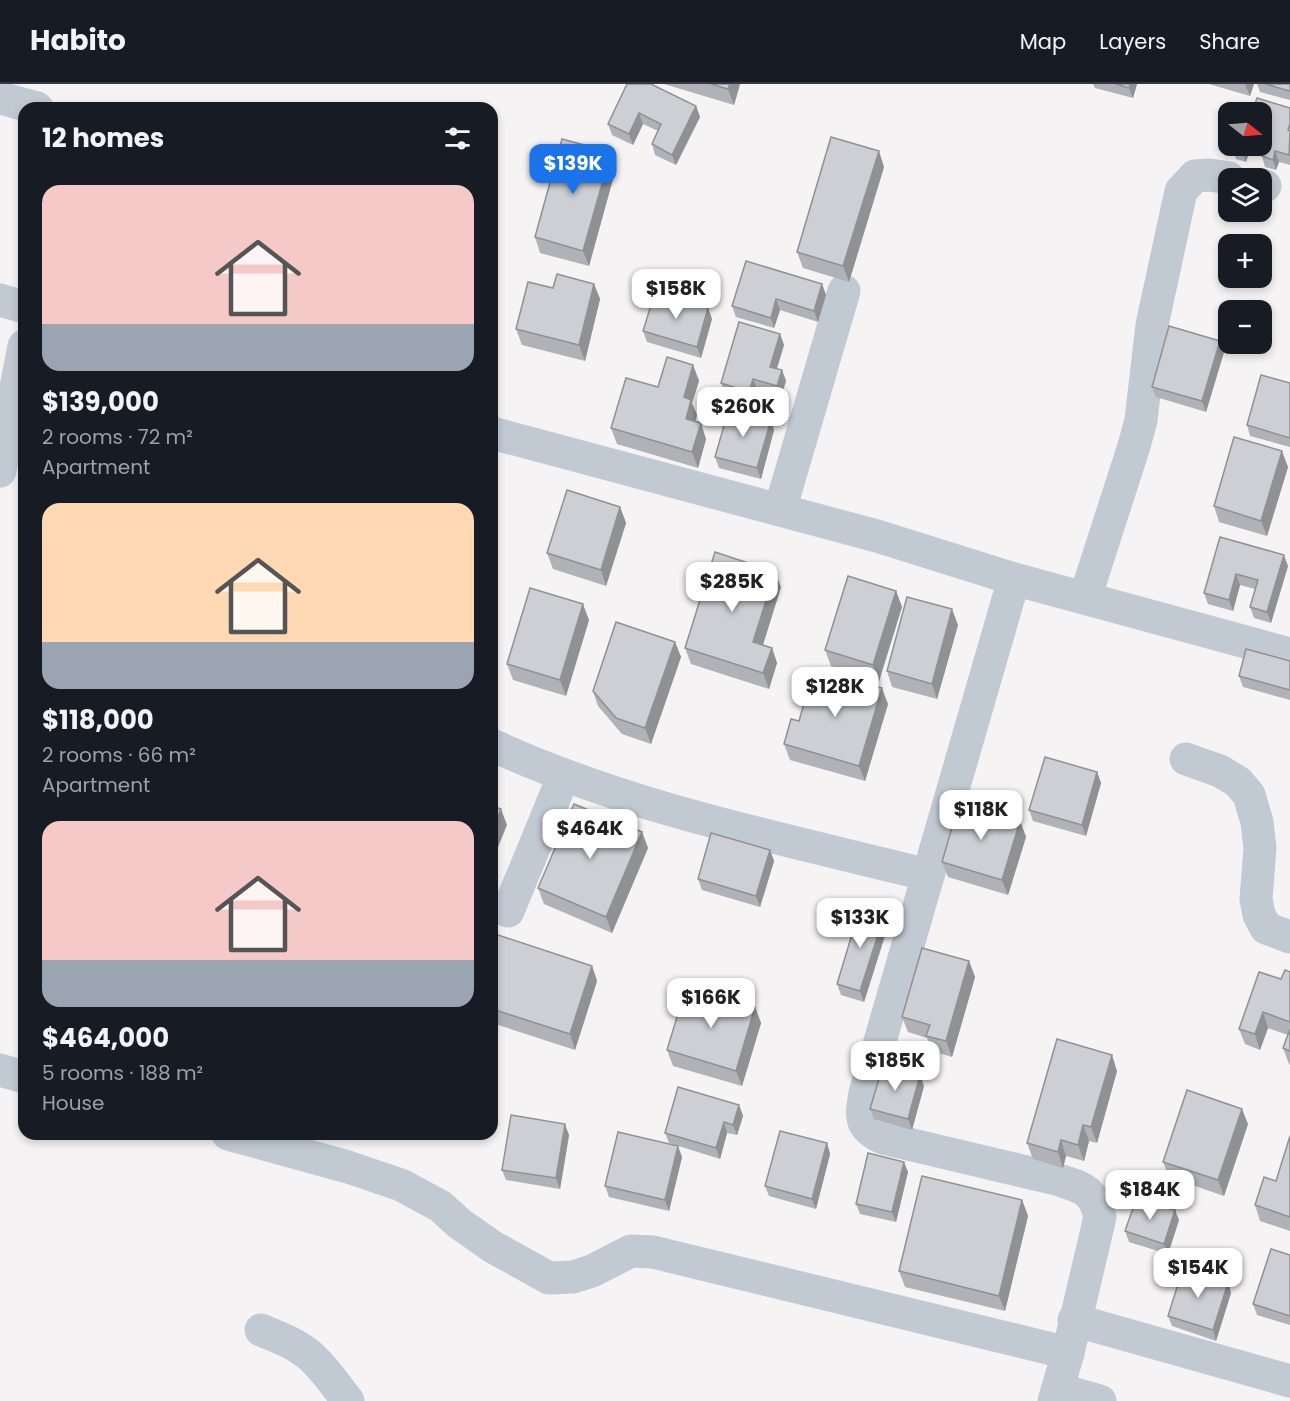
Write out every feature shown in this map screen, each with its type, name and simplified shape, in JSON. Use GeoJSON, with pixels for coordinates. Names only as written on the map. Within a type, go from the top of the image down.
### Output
{"type":"FeatureCollection","features":[{"type":"Feature","properties":{"kind":"street"},"geometry":{"type":"LineString","coordinates":[[0,98],[18,103]]}},
{"type":"Feature","properties":{"kind":"street"},"geometry":{"type":"LineString","coordinates":[[1085,598],[1134,446],[1145,392],[1152,325],[1181,192],[1195,176],[1218,176]]}},
{"type":"Feature","properties":{"kind":"street"},"geometry":{"type":"LineString","coordinates":[[780,510],[844,291]]}},
{"type":"Feature","properties":{"kind":"street"},"geometry":{"type":"LineString","coordinates":[[0,300],[18,305]]}},
{"type":"Feature","properties":{"kind":"street"},"geometry":{"type":"LineString","coordinates":[[0,471],[18,377]]}},
{"type":"Feature","properties":{"kind":"street"},"geometry":{"type":"LineString","coordinates":[[498,436],[877,536],[1014,579],[1290,654]]}},
{"type":"Feature","properties":{"kind":"street"},"geometry":{"type":"LineString","coordinates":[[1014,579],[862,1113],[864,1125],[872,1133],[883,1138],[1056,1179],[1081,1188],[1095,1199],[1100,1217],[1056,1395],[1100,1401]]}},
{"type":"Feature","properties":{"kind":"street"},"geometry":{"type":"LineString","coordinates":[[498,748],[564,775],[660,808],[928,875]]}},
{"type":"Feature","properties":{"kind":"street"},"geometry":{"type":"LineString","coordinates":[[1186,759],[1220,771],[1238,782],[1249,795],[1257,822],[1260,848],[1256,899],[1259,915],[1266,928],[1290,937]]}},
{"type":"Feature","properties":{"kind":"street"},"geometry":{"type":"LineString","coordinates":[[508,911],[564,775]]}},
{"type":"Feature","properties":{"kind":"street"},"geometry":{"type":"LineString","coordinates":[[0,1070],[18,1075]]}},
{"type":"Feature","properties":{"kind":"street"},"geometry":{"type":"LineString","coordinates":[[250,1140],[348,1167],[401,1185],[440,1206],[460,1224],[493,1247],[549,1278],[573,1277],[592,1271],[631,1251],[653,1252],[1068,1353]]}},
{"type":"Feature","properties":{"kind":"street"},"geometry":{"type":"LineString","coordinates":[[1074,1320],[1290,1381]]}},
{"type":"Feature","properties":{"kind":"street"},"geometry":{"type":"LineString","coordinates":[[261,1330],[290,1342],[308,1354],[323,1368],[348,1401]]}},
{"type":"Feature","properties":{"kind":"building"},"geometry":{"type":"Polygon","coordinates":[[[627,84],[651,84],[696,106],[672,155],[652,144],[661,124],[639,113],[629,134],[608,124],[627,84]]]}},
{"type":"Feature","properties":{"kind":"building"},"geometry":{"type":"Polygon","coordinates":[[[711,84],[730,84],[728,89],[711,84]]]}},
{"type":"Feature","properties":{"kind":"building"},"geometry":{"type":"Polygon","coordinates":[[[1116,84],[1130,84],[1129,88],[1116,84]]]}},
{"type":"Feature","properties":{"kind":"building"},"geometry":{"type":"Polygon","coordinates":[[[1265,84],[1290,84],[1290,91],[1265,84]]]}},
{"type":"Feature","properties":{"kind":"building"},"geometry":{"type":"Polygon","coordinates":[[[1257,98],[1270,102],[1256,102],[1257,98]]]}},
{"type":"Feature","properties":{"kind":"building"},"geometry":{"type":"Polygon","coordinates":[[[1272,103],[1290,108],[1289,155],[1275,151],[1273,160],[1262,156],[1272,156],[1272,103]]]}},
{"type":"Feature","properties":{"kind":"building"},"geometry":{"type":"Polygon","coordinates":[[[831,137],[879,151],[843,266],[797,252],[831,137]]]}},
{"type":"Feature","properties":{"kind":"building"},"geometry":{"type":"Polygon","coordinates":[[[562,139],[611,152],[583,251],[535,237],[562,139]]]}},
{"type":"Feature","properties":{"kind":"building"},"geometry":{"type":"Polygon","coordinates":[[[746,261],[822,284],[814,311],[776,299],[771,318],[732,306],[746,261]]]}},
{"type":"Feature","properties":{"kind":"building"},"geometry":{"type":"Polygon","coordinates":[[[557,274],[594,284],[579,345],[516,329],[528,282],[553,288],[557,274]]]}},
{"type":"Feature","properties":{"kind":"building"},"geometry":{"type":"Polygon","coordinates":[[[655,292],[708,308],[697,347],[643,331],[655,292]]]}},
{"type":"Feature","properties":{"kind":"building"},"geometry":{"type":"Polygon","coordinates":[[[739,322],[780,334],[770,367],[782,370],[777,386],[753,379],[749,392],[721,383],[739,322]]]}},
{"type":"Feature","properties":{"kind":"building"},"geometry":{"type":"Polygon","coordinates":[[[1169,326],[1218,340],[1218,348],[1202,401],[1152,387],[1169,326]]]}},
{"type":"Feature","properties":{"kind":"building"},"geometry":{"type":"Polygon","coordinates":[[[667,357],[693,365],[684,397],[691,400],[686,419],[701,423],[692,452],[611,428],[626,378],[658,387],[667,357]]]}},
{"type":"Feature","properties":{"kind":"building"},"geometry":{"type":"Polygon","coordinates":[[[1261,375],[1290,383],[1290,438],[1247,425],[1261,375]]]}},
{"type":"Feature","properties":{"kind":"building"},"geometry":{"type":"Polygon","coordinates":[[[729,408],[771,420],[757,468],[715,457],[729,408]]]}},
{"type":"Feature","properties":{"kind":"building"},"geometry":{"type":"Polygon","coordinates":[[[1234,437],[1282,451],[1261,521],[1214,506],[1234,437]]]}},
{"type":"Feature","properties":{"kind":"building"},"geometry":{"type":"Polygon","coordinates":[[[567,490],[620,507],[601,570],[547,553],[567,490]]]}},
{"type":"Feature","properties":{"kind":"building"},"geometry":{"type":"Polygon","coordinates":[[[1220,537],[1284,555],[1267,612],[1250,607],[1258,580],[1236,574],[1229,600],[1204,593],[1220,537]]]}},
{"type":"Feature","properties":{"kind":"building"},"geometry":{"type":"Polygon","coordinates":[[[715,552],[775,572],[753,642],[772,648],[763,673],[685,648],[715,552]]]}},
{"type":"Feature","properties":{"kind":"building"},"geometry":{"type":"Polygon","coordinates":[[[848,576],[896,591],[873,665],[825,650],[848,576]]]}},
{"type":"Feature","properties":{"kind":"building"},"geometry":{"type":"Polygon","coordinates":[[[530,588],[583,604],[560,680],[507,664],[530,588]]]}},
{"type":"Feature","properties":{"kind":"building"},"geometry":{"type":"Polygon","coordinates":[[[907,597],[952,609],[932,684],[887,671],[907,597]]]}},
{"type":"Feature","properties":{"kind":"building"},"geometry":{"type":"Polygon","coordinates":[[[616,622],[675,642],[645,728],[616,718],[593,691],[616,622]]]}},
{"type":"Feature","properties":{"kind":"building"},"geometry":{"type":"Polygon","coordinates":[[[1246,649],[1290,661],[1290,690],[1239,676],[1246,649]]]}},
{"type":"Feature","properties":{"kind":"building"},"geometry":{"type":"Polygon","coordinates":[[[814,668],[882,688],[859,766],[784,744],[791,719],[799,721],[814,668]]]}},
{"type":"Feature","properties":{"kind":"building"},"geometry":{"type":"Polygon","coordinates":[[[1045,757],[1097,772],[1082,825],[1029,810],[1045,757]]]}},
{"type":"Feature","properties":{"kind":"building"},"geometry":{"type":"Polygon","coordinates":[[[959,803],[1020,821],[1002,880],[942,862],[959,803]]]}},
{"type":"Feature","properties":{"kind":"building"},"geometry":{"type":"Polygon","coordinates":[[[574,804],[642,832],[606,917],[538,888],[574,804]]]}},
{"type":"Feature","properties":{"kind":"building"},"geometry":{"type":"Polygon","coordinates":[[[711,833],[770,850],[756,896],[698,879],[711,833]]]}},
{"type":"Feature","properties":{"kind":"building"},"geometry":{"type":"Polygon","coordinates":[[[860,908],[884,916],[860,991],[837,984],[860,908]]]}},
{"type":"Feature","properties":{"kind":"building"},"geometry":{"type":"Polygon","coordinates":[[[498,935],[592,966],[570,1034],[498,1011],[498,935]]]}},
{"type":"Feature","properties":{"kind":"building"},"geometry":{"type":"Polygon","coordinates":[[[922,948],[969,961],[946,1041],[926,1036],[930,1025],[902,1017],[922,948]]]}},
{"type":"Feature","properties":{"kind":"building"},"geometry":{"type":"Polygon","coordinates":[[[1285,970],[1290,972],[1290,1022],[1263,1012],[1255,1034],[1239,1029],[1259,972],[1281,979],[1285,970]]]}},
{"type":"Feature","properties":{"kind":"building"},"geometry":{"type":"Polygon","coordinates":[[[686,987],[755,1007],[736,1071],[667,1050],[686,987]]]}},
{"type":"Feature","properties":{"kind":"building"},"geometry":{"type":"Polygon","coordinates":[[[1290,1029],[1290,1051],[1283,1048],[1290,1029]]]}},
{"type":"Feature","properties":{"kind":"building"},"geometry":{"type":"Polygon","coordinates":[[[1057,1039],[1112,1055],[1091,1127],[1083,1125],[1078,1145],[1061,1140],[1058,1152],[1027,1143],[1057,1039]]]}},
{"type":"Feature","properties":{"kind":"building"},"geometry":{"type":"Polygon","coordinates":[[[883,1065],[920,1075],[908,1119],[870,1109],[883,1065]]]}},
{"type":"Feature","properties":{"kind":"building"},"geometry":{"type":"Polygon","coordinates":[[[678,1087],[739,1105],[733,1125],[724,1122],[716,1148],[665,1133],[678,1087]]]}},
{"type":"Feature","properties":{"kind":"building"},"geometry":{"type":"Polygon","coordinates":[[[1187,1090],[1242,1109],[1218,1180],[1163,1162],[1187,1090]]]}},
{"type":"Feature","properties":{"kind":"building"},"geometry":{"type":"Polygon","coordinates":[[[511,1115],[565,1124],[556,1178],[502,1170],[511,1115]]]}},
{"type":"Feature","properties":{"kind":"building"},"geometry":{"type":"Polygon","coordinates":[[[780,1131],[827,1143],[812,1199],[765,1186],[780,1131]]]}},
{"type":"Feature","properties":{"kind":"building"},"geometry":{"type":"Polygon","coordinates":[[[618,1132],[678,1146],[665,1200],[605,1186],[618,1132]]]}},
{"type":"Feature","properties":{"kind":"building"},"geometry":{"type":"Polygon","coordinates":[[[1290,1136],[1290,1217],[1255,1205],[1264,1177],[1276,1181],[1290,1136]]]}},
{"type":"Feature","properties":{"kind":"building"},"geometry":{"type":"Polygon","coordinates":[[[868,1153],[904,1162],[892,1212],[856,1204],[868,1153]]]}},
{"type":"Feature","properties":{"kind":"building"},"geometry":{"type":"Polygon","coordinates":[[[922,1176],[1022,1200],[999,1296],[899,1271],[922,1176]]]}},
{"type":"Feature","properties":{"kind":"building"},"geometry":{"type":"Polygon","coordinates":[[[1137,1197],[1175,1210],[1164,1244],[1125,1231],[1137,1197]]]}},
{"type":"Feature","properties":{"kind":"building"},"geometry":{"type":"Polygon","coordinates":[[[1271,1249],[1290,1255],[1290,1316],[1253,1304],[1271,1249]]]}},
{"type":"Feature","properties":{"kind":"building"},"geometry":{"type":"Polygon","coordinates":[[[1183,1268],[1228,1283],[1213,1330],[1168,1316],[1183,1268]]]}}]}
